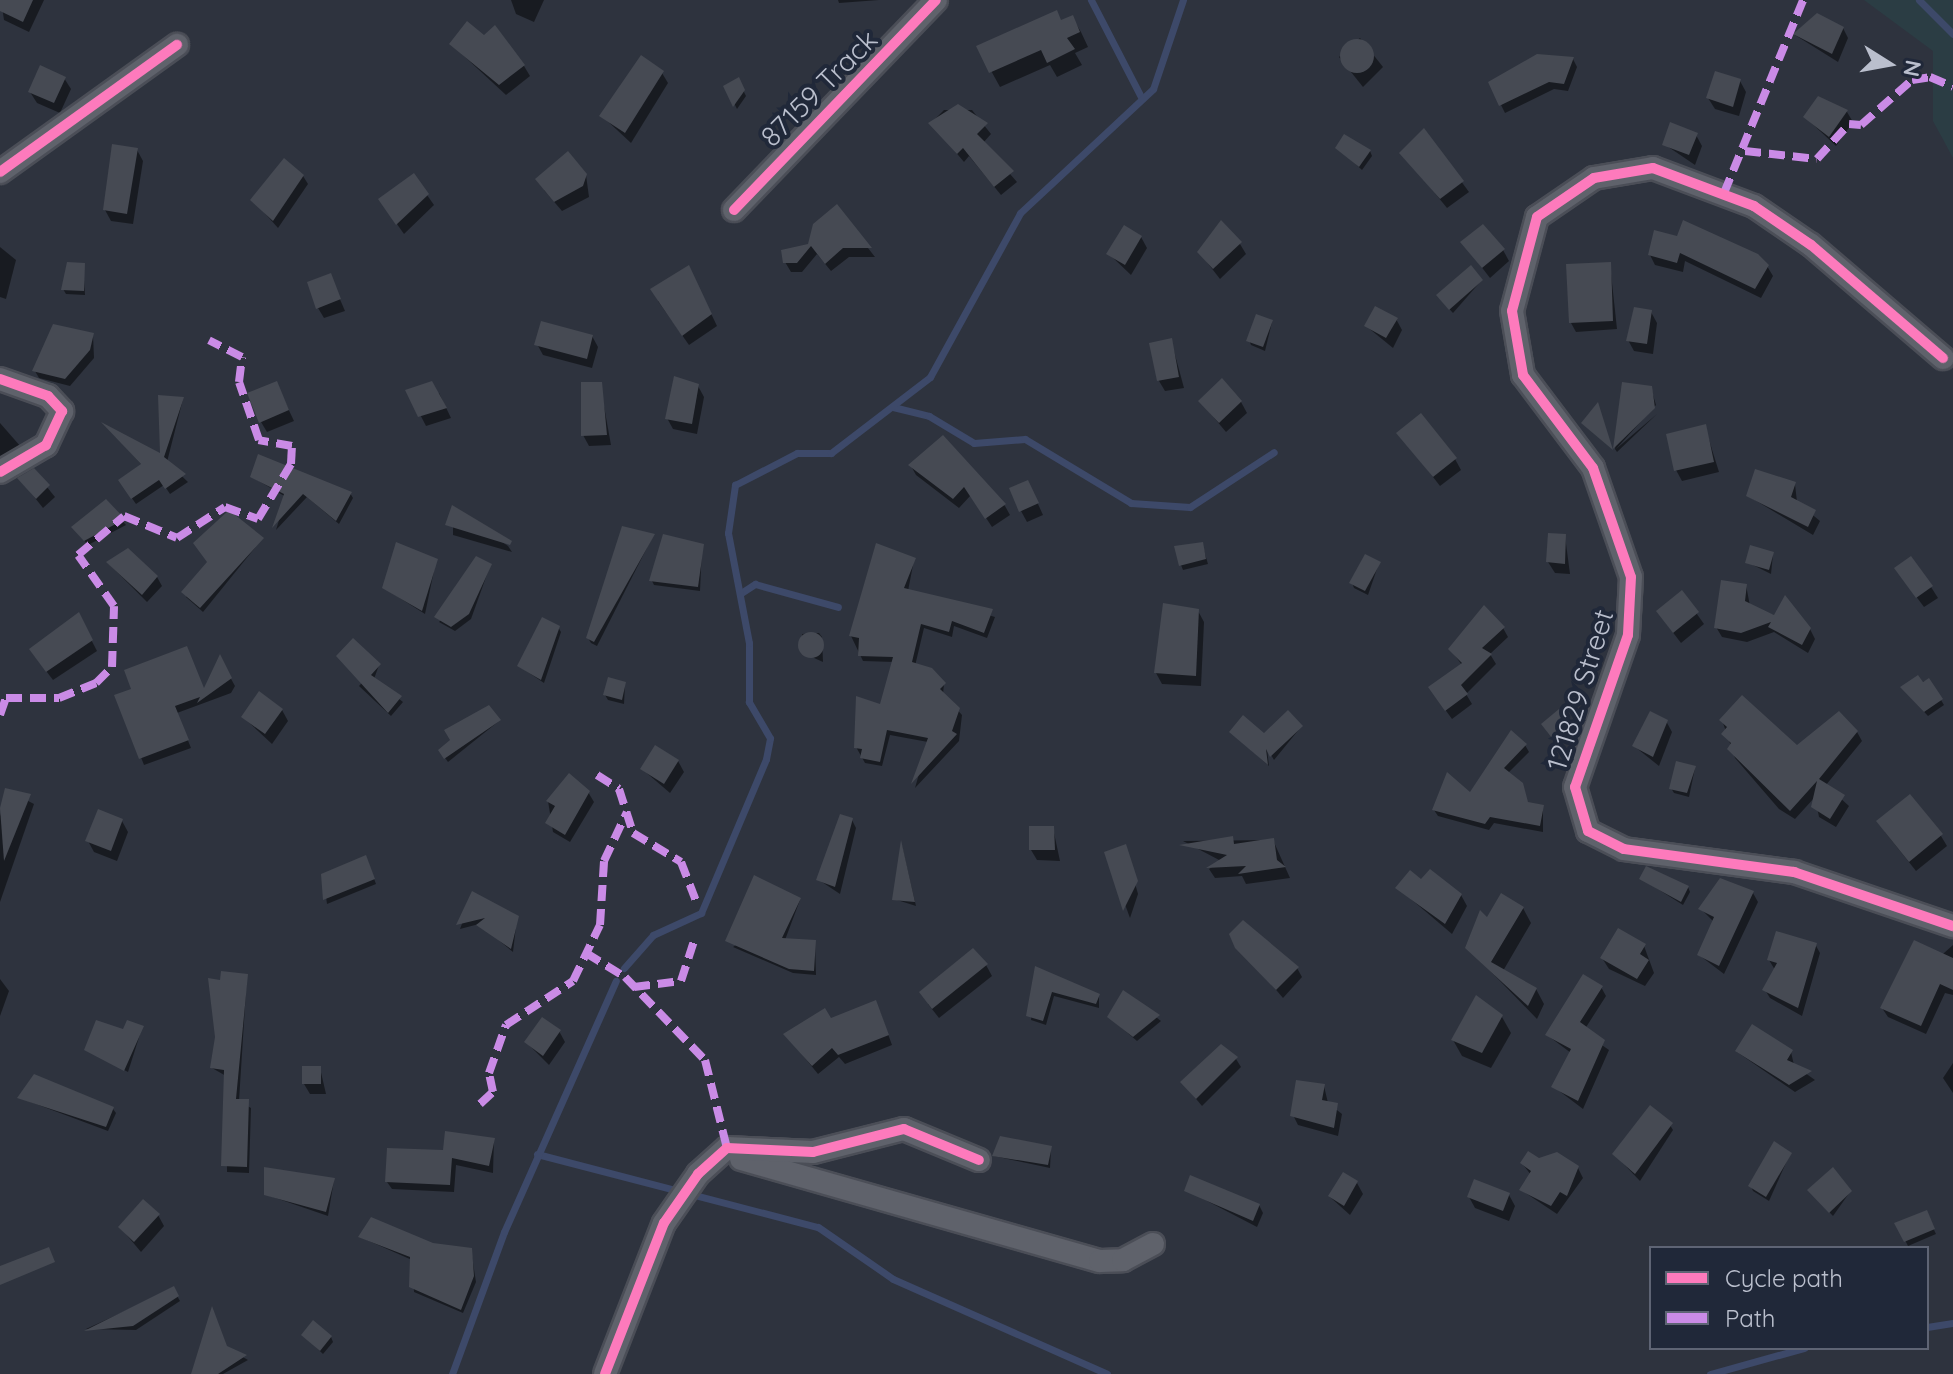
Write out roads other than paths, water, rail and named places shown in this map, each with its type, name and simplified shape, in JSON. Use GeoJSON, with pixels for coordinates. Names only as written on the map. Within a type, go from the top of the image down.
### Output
{"type":"FeatureCollection","features":[{"type":"Feature","properties":{"kind":"street","name":"87159 Track"},"geometry":{"type":"LineString","coordinates":[[734,210],[936,0]]}},
{"type":"Feature","properties":{"kind":"street"},"geometry":{"type":"LineString","coordinates":[[0,172],[177,45]]}},
{"type":"Feature","properties":{"kind":"street","name":"121829 Street"},"geometry":{"type":"LineString","coordinates":[[1943,358],[1811,245],[1754,206],[1653,168],[1594,178],[1537,217],[1512,311],[1523,375],[1593,468],[1631,577],[1628,635],[1575,787],[1588,831],[1624,849],[1794,872],[1953,926]]}},
{"type":"Feature","properties":{"kind":"street"},"geometry":{"type":"LineString","coordinates":[[0,379],[48,396],[62,417],[46,445],[0,472]]}},
{"type":"Feature","properties":{"kind":"street"},"geometry":{"type":"LineString","coordinates":[[721,1153],[813,1152],[904,1129],[979,1160]]}},
{"type":"Feature","properties":{"kind":"street"},"geometry":{"type":"LineString","coordinates":[[721,1153],[1100,1261],[1123,1260],[1153,1244]]}},
{"type":"Feature","properties":{"kind":"street"},"geometry":{"type":"LineString","coordinates":[[605,1374],[664,1223],[721,1153]]}},
{"type":"Feature","properties":{"kind":"waterway"},"geometry":{"type":"LineString","coordinates":[[1091,0],[1142,99]]}},
{"type":"Feature","properties":{"kind":"waterway"},"geometry":{"type":"LineString","coordinates":[[624,968],[653,935],[701,913],[766,759],[770,738],[749,702],[749,643],[728,533],[735,485],[797,453],[831,453],[930,377],[1020,213],[1153,89],[1183,0]]}},
{"type":"Feature","properties":{"kind":"waterway"},"geometry":{"type":"LineString","coordinates":[[1919,0],[1953,34]]}},
{"type":"Feature","properties":{"kind":"waterway"},"geometry":{"type":"LineString","coordinates":[[893,407],[929,416],[974,443],[1025,439],[1131,503],[1190,507],[1274,452]]}},
{"type":"Feature","properties":{"kind":"waterway"},"geometry":{"type":"LineString","coordinates":[[741,593],[755,584],[838,607]]}},
{"type":"Feature","properties":{"kind":"waterway"},"geometry":{"type":"LineString","coordinates":[[452,1374],[504,1232],[616,981]]}},
{"type":"Feature","properties":{"kind":"waterway"},"geometry":{"type":"LineString","coordinates":[[537,1154],[818,1227],[893,1279],[1107,1374]]}},
{"type":"Feature","properties":{"kind":"waterway"},"geometry":{"type":"LineString","coordinates":[[1929,1327],[1953,1323]]}},
{"type":"Feature","properties":{"kind":"waterway"},"geometry":{"type":"LineString","coordinates":[[1710,1374],[1797,1350]]}}]}
